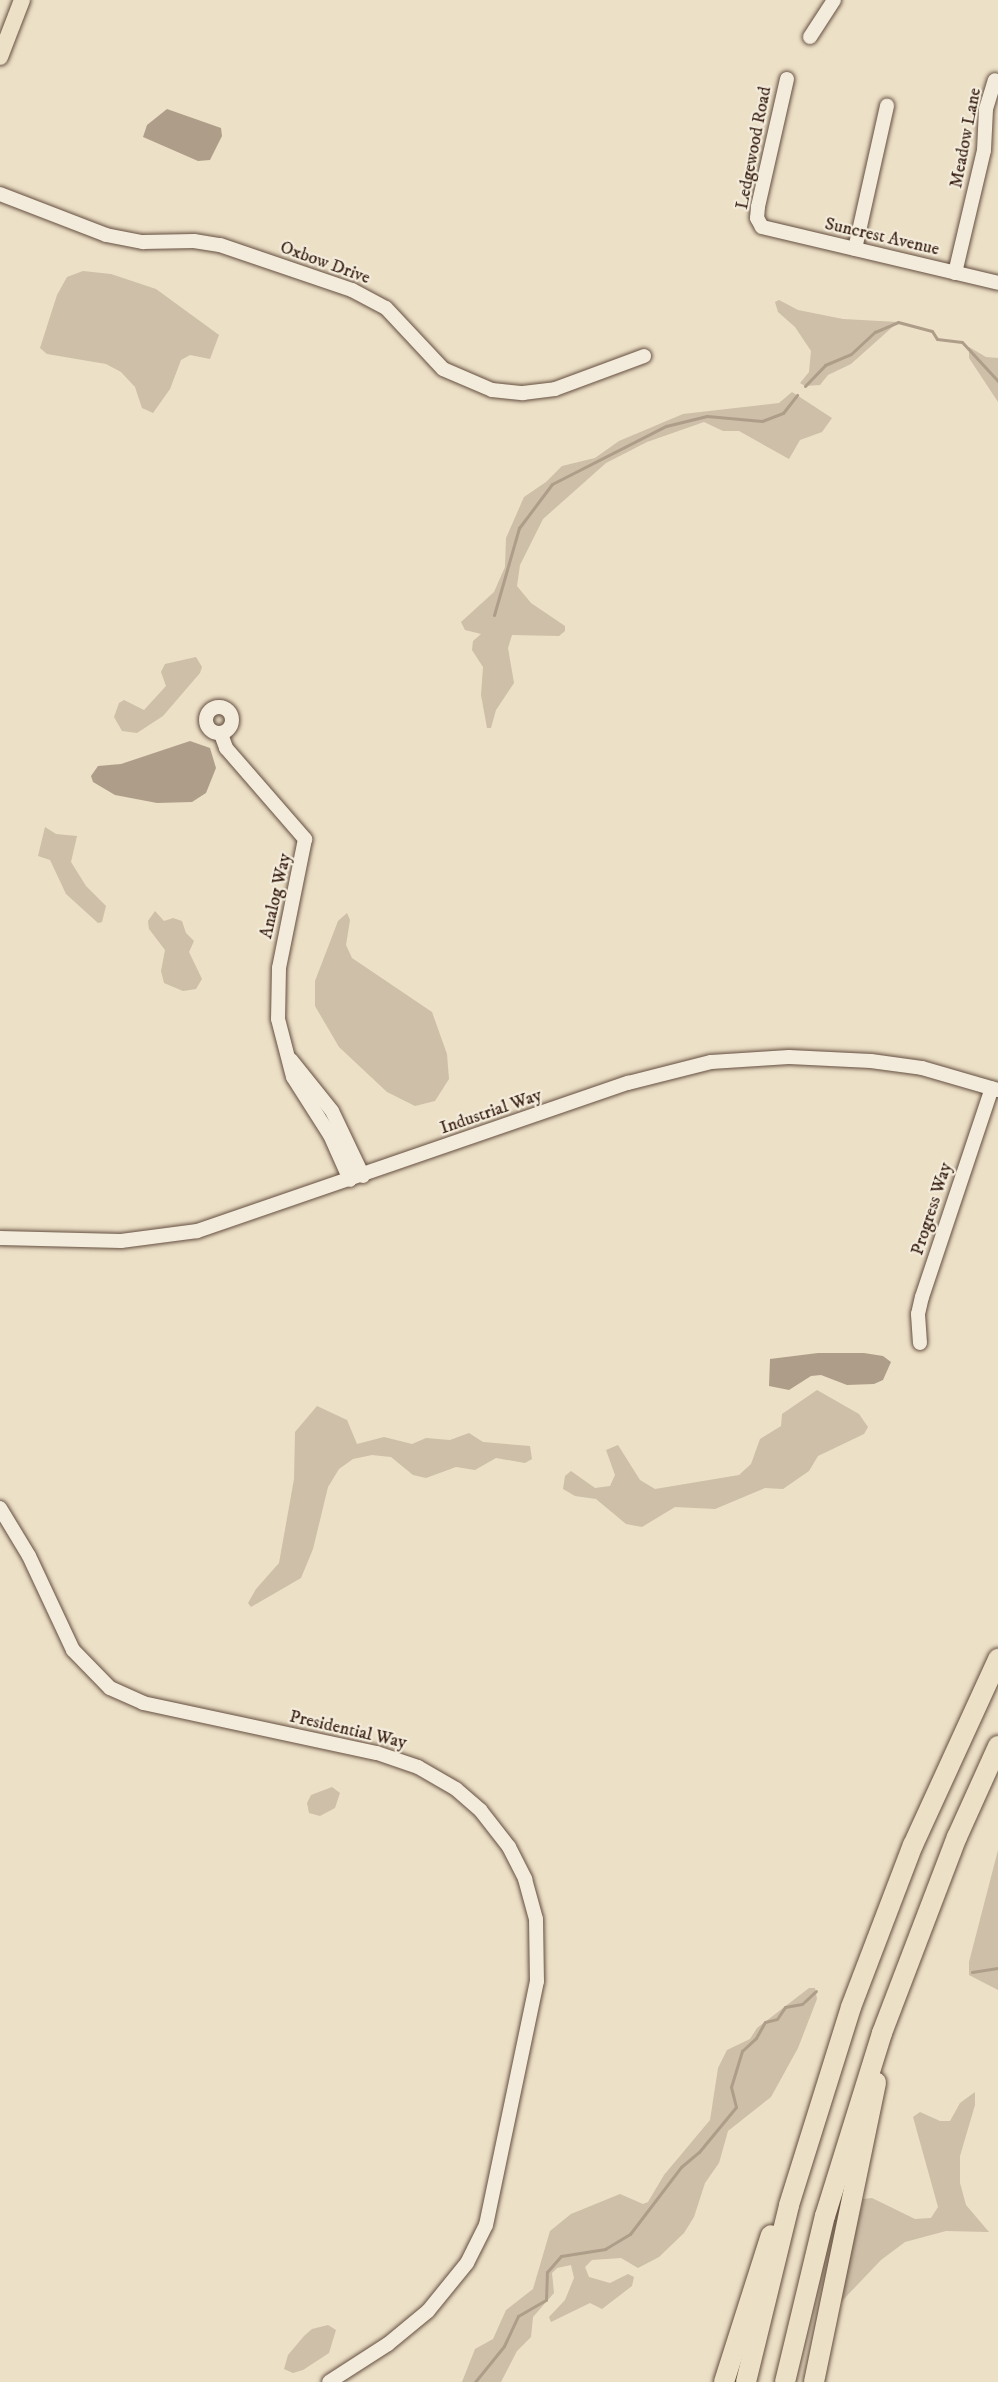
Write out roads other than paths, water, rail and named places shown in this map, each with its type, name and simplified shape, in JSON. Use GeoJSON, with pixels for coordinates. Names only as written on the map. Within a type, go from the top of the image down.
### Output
{"type":"FeatureCollection","features":[{"type":"Feature","properties":{"kind":"highway"},"geometry":{"type":"LineString","coordinates":[[746,2382],[799,2172],[883,1921],[941,1782],[998,1659]]}},
{"type":"Feature","properties":{"kind":"highway"},"geometry":{"type":"LineString","coordinates":[[785,2382],[825,2216],[882,2033],[953,1847],[998,1746]]}},
{"type":"Feature","properties":{"kind":"highway"},"geometry":{"type":"LineString","coordinates":[[814,2382],[851,2193],[873,2104],[882,2033]]}},
{"type":"Feature","properties":{"kind":"highway"},"geometry":{"type":"LineString","coordinates":[[724,2382],[764,2251],[799,2172]]}},
{"type":"Feature","properties":{"kind":"main road"},"geometry":{"type":"LineString","coordinates":[[0,57],[22,0]]}},
{"type":"Feature","properties":{"kind":"street"},"geometry":{"type":"LineString","coordinates":[[810,37],[834,0]]}},
{"type":"Feature","properties":{"kind":"street","name":"Ledgewood Road"},"geometry":{"type":"LineString","coordinates":[[760,224],[758,207],[787,78]]}},
{"type":"Feature","properties":{"kind":"street","name":"Meadow Lane"},"geometry":{"type":"LineString","coordinates":[[955,273],[982,161],[986,109],[995,80]]}},
{"type":"Feature","properties":{"kind":"street"},"geometry":{"type":"LineString","coordinates":[[855,249],[886,106]]}},
{"type":"Feature","properties":{"kind":"street","name":"Oxbow Drive"},"geometry":{"type":"LineString","coordinates":[[0,194],[106,235],[143,242],[194,241],[220,244],[359,293],[392,313],[443,369],[501,392],[555,389],[644,356]]}},
{"type":"Feature","properties":{"kind":"street","name":"Suncrest Avenue"},"geometry":{"type":"LineString","coordinates":[[760,224],[770,231],[998,283]]}},
{"type":"Feature","properties":{"kind":"street","name":"Analog Way"},"geometry":{"type":"LineString","coordinates":[[221,734],[226,748],[305,839],[276,991],[278,1019],[293,1077],[356,1178]]}},
{"type":"Feature","properties":{"kind":"street","name":"Industrial Way"},"geometry":{"type":"LineString","coordinates":[[0,1238],[161,1239],[215,1226],[628,1083],[711,1062],[789,1057],[871,1061],[922,1068],[995,1089]]}},
{"type":"Feature","properties":{"kind":"street","name":"Progress Way"},"geometry":{"type":"LineString","coordinates":[[920,1343],[918,1314],[922,1297],[995,1089]]}},
{"type":"Feature","properties":{"kind":"street","name":"Presidential Way"},"geometry":{"type":"LineString","coordinates":[[0,1508],[29,1556],[73,1650],[104,1683],[143,1703],[370,1751],[418,1767],[456,1789],[481,1811],[509,1847],[525,1879],[536,1919],[537,1981],[486,2225],[467,2263],[428,2311],[388,2344],[329,2382]]}},
{"type":"Feature","properties":{"kind":"waterway"},"geometry":{"type":"LineString","coordinates":[[805,386],[825,365],[851,354],[875,332],[898,322],[932,331],[937,339],[962,342],[998,381]]}},
{"type":"Feature","properties":{"kind":"waterway"},"geometry":{"type":"LineString","coordinates":[[494,615],[519,528],[552,484],[666,426],[707,416],[762,421],[783,413],[797,395]]}},
{"type":"Feature","properties":{"kind":"waterway"},"geometry":{"type":"LineString","coordinates":[[972,1972],[998,1968]]}},
{"type":"Feature","properties":{"kind":"waterway"},"geometry":{"type":"LineString","coordinates":[[475,2382],[504,2346],[518,2316],[546,2300],[547,2272],[561,2256],[605,2249],[630,2234],[681,2167],[699,2152],[736,2107],[731,2087],[742,2051],[756,2038],[765,2022],[777,2019],[785,2007],[802,2004],[816,1991]]}}]}
